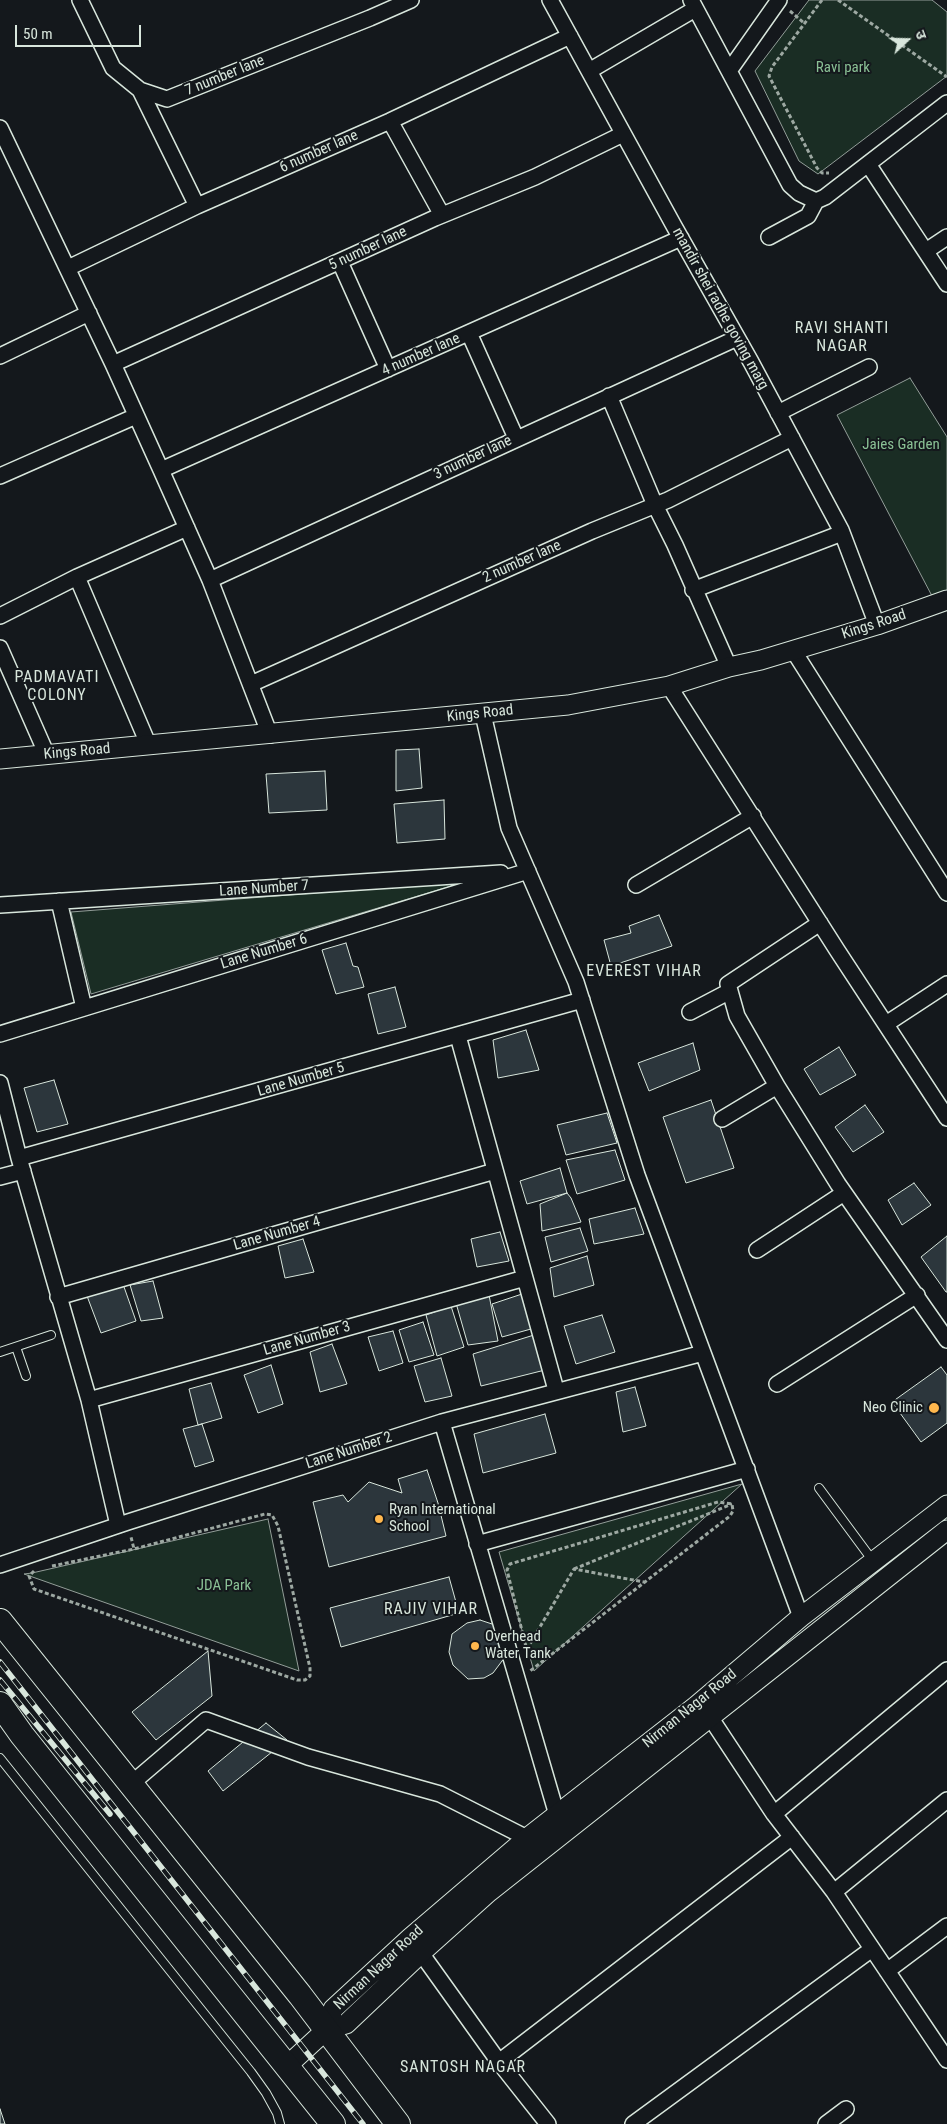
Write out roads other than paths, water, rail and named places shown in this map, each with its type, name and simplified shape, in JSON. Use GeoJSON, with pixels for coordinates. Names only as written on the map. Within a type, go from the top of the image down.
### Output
{"type":"FeatureCollection","features":[{"type":"Feature","properties":{"kind":"main road"},"geometry":{"type":"LineString","coordinates":[[0,1621],[326,2030],[398,2124]]}},
{"type":"Feature","properties":{"kind":"main road"},"geometry":{"type":"LineString","coordinates":[[0,1704],[22,1735],[333,2124]]}},
{"type":"Feature","properties":{"kind":"street","name":"7 number lane"},"geometry":{"type":"LineString","coordinates":[[80,0],[113,68],[140,90],[167,99],[411,0]]}},
{"type":"Feature","properties":{"kind":"street","name":"mandir shei radhe goving marg"},"geometry":{"type":"LineString","coordinates":[[550,0],[792,438],[842,533],[878,625]]}},
{"type":"Feature","properties":{"kind":"street"},"geometry":{"type":"LineString","coordinates":[[729,71],[779,0]]}},
{"type":"Feature","properties":{"kind":"street"},"geometry":{"type":"LineString","coordinates":[[589,71],[693,4],[790,185],[799,193],[816,201]]}},
{"type":"Feature","properties":{"kind":"street","name":"6 number lane"},"geometry":{"type":"LineString","coordinates":[[68,268],[197,206],[390,121],[570,36]]}},
{"type":"Feature","properties":{"kind":"street"},"geometry":{"type":"LineString","coordinates":[[140,90],[197,206]]}},
{"type":"Feature","properties":{"kind":"street"},"geometry":{"type":"LineString","coordinates":[[769,237],[808,216],[816,201],[825,197],[947,103]]}},
{"type":"Feature","properties":{"kind":"street"},"geometry":{"type":"LineString","coordinates":[[390,121],[442,215]]}},
{"type":"Feature","properties":{"kind":"street"},"geometry":{"type":"LineString","coordinates":[[0,128],[113,364],[187,528],[210,580],[270,735]]}},
{"type":"Feature","properties":{"kind":"street","name":"5 number lane"},"geometry":{"type":"LineString","coordinates":[[113,364],[442,215],[535,177],[623,134]]}},
{"type":"Feature","properties":{"kind":"street"},"geometry":{"type":"LineString","coordinates":[[868,164],[947,284]]}},
{"type":"Feature","properties":{"kind":"street"},"geometry":{"type":"LineString","coordinates":[[926,252],[947,237]]}},
{"type":"Feature","properties":{"kind":"street","name":"4 number lane"},"geometry":{"type":"LineString","coordinates":[[161,470],[681,238]]}},
{"type":"Feature","properties":{"kind":"street"},"geometry":{"type":"LineString","coordinates":[[340,262],[388,369]]}},
{"type":"Feature","properties":{"kind":"street"},"geometry":{"type":"LineString","coordinates":[[0,356],[89,313]]}},
{"type":"Feature","properties":{"kind":"street"},"geometry":{"type":"LineString","coordinates":[[469,333],[516,438]]}},
{"type":"Feature","properties":{"kind":"street","name":"3 number lane"},"geometry":{"type":"LineString","coordinates":[[210,580],[737,338]]}},
{"type":"Feature","properties":{"kind":"street"},"geometry":{"type":"LineString","coordinates":[[778,413],[869,367]]}},
{"type":"Feature","properties":{"kind":"street"},"geometry":{"type":"LineString","coordinates":[[608,396],[654,505],[729,667]]}},
{"type":"Feature","properties":{"kind":"street"},"geometry":{"type":"LineString","coordinates":[[0,475],[136,416]]}},
{"type":"Feature","properties":{"kind":"street","name":"2 number lane"},"geometry":{"type":"LineString","coordinates":[[251,684],[654,505],[792,438]]}},
{"type":"Feature","properties":{"kind":"street"},"geometry":{"type":"LineString","coordinates":[[0,616],[77,577],[187,528]]}},
{"type":"Feature","properties":{"kind":"street"},"geometry":{"type":"LineString","coordinates":[[694,590],[842,533]]}},
{"type":"Feature","properties":{"kind":"street"},"geometry":{"type":"LineString","coordinates":[[77,577],[149,746]]}},
{"type":"Feature","properties":{"kind":"street","name":"Kings Road"},"geometry":{"type":"LineString","coordinates":[[0,759],[270,735],[568,705],[669,686],[878,625],[947,600]]}},
{"type":"Feature","properties":{"kind":"street"},"geometry":{"type":"LineString","coordinates":[[0,648],[47,755]]}},
{"type":"Feature","properties":{"kind":"street"},"geometry":{"type":"LineString","coordinates":[[793,650],[947,893]]}},
{"type":"Feature","properties":{"kind":"street"},"geometry":{"type":"LineString","coordinates":[[669,686],[947,1118]]}},
{"type":"Feature","properties":{"kind":"street"},"geometry":{"type":"LineString","coordinates":[[483,714],[509,828],[576,982],[637,1175],[801,1617]]}},
{"type":"Feature","properties":{"kind":"street"},"geometry":{"type":"LineString","coordinates":[[636,885],[753,816]]}},
{"type":"Feature","properties":{"kind":"street","name":"Lane Number 7"},"geometry":{"type":"LineString","coordinates":[[0,905],[528,871]]}},
{"type":"Feature","properties":{"kind":"street","name":"Lane Number 6"},"geometry":{"type":"LineString","coordinates":[[0,1034],[528,871]]}},
{"type":"Feature","properties":{"kind":"street"},"geometry":{"type":"LineString","coordinates":[[60,901],[84,1008]]}},
{"type":"Feature","properties":{"kind":"street"},"geometry":{"type":"LineString","coordinates":[[820,923],[728,984],[737,1016],[776,1086],[844,1193],[947,1340]]}},
{"type":"Feature","properties":{"kind":"street"},"geometry":{"type":"LineString","coordinates":[[886,1024],[947,984]]}},
{"type":"Feature","properties":{"kind":"street"},"geometry":{"type":"LineString","coordinates":[[690,1012],[730,991]]}},
{"type":"Feature","properties":{"kind":"street","name":"Lane Number 5"},"geometry":{"type":"LineString","coordinates":[[0,1177],[21,1165],[582,1000]]}},
{"type":"Feature","properties":{"kind":"street"},"geometry":{"type":"LineString","coordinates":[[458,1036],[556,1390]]}},
{"type":"Feature","properties":{"kind":"street"},"geometry":{"type":"LineString","coordinates":[[0,1083],[21,1165],[123,1524]]}},
{"type":"Feature","properties":{"kind":"street"},"geometry":{"type":"LineString","coordinates":[[722,1119],[776,1086]]}},
{"type":"Feature","properties":{"kind":"street","name":"Lane Number 4"},"geometry":{"type":"LineString","coordinates":[[58,1297],[495,1171]]}},
{"type":"Feature","properties":{"kind":"street"},"geometry":{"type":"LineString","coordinates":[[757,1250],[844,1193]]}},
{"type":"Feature","properties":{"kind":"street","name":"Lane Number 3"},"geometry":{"type":"LineString","coordinates":[[89,1400],[525,1278]]}},
{"type":"Feature","properties":{"kind":"street"},"geometry":{"type":"LineString","coordinates":[[777,1384],[917,1296]]}},
{"type":"Feature","properties":{"kind":"street","name":"Lane Number 2"},"geometry":{"type":"LineString","coordinates":[[0,1565],[442,1422],[556,1390],[703,1353]]}},
{"type":"Feature","properties":{"kind":"street"},"geometry":{"type":"LineString","coordinates":[[442,1422],[557,1815]]}},
{"type":"Feature","properties":{"kind":"street"},"geometry":{"type":"LineString","coordinates":[[477,1544],[747,1469]]}},
{"type":"Feature","properties":{"kind":"street","name":"Nirman Nagar Road"},"geometry":{"type":"LineString","coordinates":[[326,2030],[346,2024],[489,1892],[703,1711],[801,1617],[947,1505]]}},
{"type":"Feature","properties":{"kind":"street","name":"Nirman Nagar Road"},"geometry":{"type":"LineString","coordinates":[[326,2030],[333,2009],[410,1938],[527,1838],[703,1711],[947,1530]]}},
{"type":"Feature","properties":{"kind":"street"},"geometry":{"type":"LineString","coordinates":[[774,1814],[947,1670]]}},
{"type":"Feature","properties":{"kind":"street"},"geometry":{"type":"LineString","coordinates":[[703,1711],[774,1814],[834,1892],[947,2060]]}},
{"type":"Feature","properties":{"kind":"street"},"geometry":{"type":"LineString","coordinates":[[131,1784],[206,1720],[308,1757],[440,1794],[527,1838]]}},
{"type":"Feature","properties":{"kind":"street"},"geometry":{"type":"LineString","coordinates":[[834,1892],[947,1800]]}},
{"type":"Feature","properties":{"kind":"street"},"geometry":{"type":"LineString","coordinates":[[500,2062],[792,1837]]}},
{"type":"Feature","properties":{"kind":"street"},"geometry":{"type":"LineString","coordinates":[[887,1971],[947,1926]]}},
{"type":"Feature","properties":{"kind":"street"},"geometry":{"type":"LineString","coordinates":[[633,2124],[872,1949]]}},
{"type":"Feature","properties":{"kind":"street"},"geometry":{"type":"LineString","coordinates":[[421,1953],[500,2062],[548,2124]]}},
{"type":"Feature","properties":{"kind":"street"},"geometry":{"type":"LineString","coordinates":[[287,2066],[326,2030]]}},
{"type":"Feature","properties":{"kind":"street"},"geometry":{"type":"LineString","coordinates":[[826,2124],[846,2109]]}},
{"type":"Feature","properties":{"kind":"lane"},"geometry":{"type":"LineString","coordinates":[[0,1352],[51,1335]]}},
{"type":"Feature","properties":{"kind":"lane"},"geometry":{"type":"LineString","coordinates":[[16,1347],[26,1376]]}},
{"type":"Feature","properties":{"kind":"lane"},"geometry":{"type":"LineString","coordinates":[[818,1488],[874,1561]]}},
{"type":"Feature","properties":{"kind":"lane"},"geometry":{"type":"LineString","coordinates":[[0,1758],[251,2072],[277,2113],[280,2124]]}},
{"type":"Feature","properties":{"kind":"railway"},"geometry":{"type":"LineString","coordinates":[[0,1662],[363,2124]]}},
{"type":"Feature","properties":{"kind":"railway"},"geometry":{"type":"LineString","coordinates":[[0,1680],[110,1814]]}},
{"type":"Feature","properties":{"kind":"place","name":"Neo Clinic"},"geometry":{"type":"Point","coordinates":[934,1408]}},
{"type":"Feature","properties":{"kind":"place","name":"Ryan International School"},"geometry":{"type":"Point","coordinates":[379,1519]}},
{"type":"Feature","properties":{"kind":"place","name":"Overhead Water Tank"},"geometry":{"type":"Point","coordinates":[475,1646]}},
{"type":"Feature","properties":{"kind":"district","name":"RAVI SHANTI NAGAR"},"geometry":{"type":"Point","coordinates":[842,338]}},
{"type":"Feature","properties":{"kind":"district","name":"PADMAVATI COLONY"},"geometry":{"type":"Point","coordinates":[57,687]}},
{"type":"Feature","properties":{"kind":"district","name":"EVEREST VIHAR"},"geometry":{"type":"Point","coordinates":[644,972]}},
{"type":"Feature","properties":{"kind":"district","name":"RAJIV VIHAR"},"geometry":{"type":"Point","coordinates":[431,1610]}},
{"type":"Feature","properties":{"kind":"district","name":"SANTOSH NAGAR"},"geometry":{"type":"Point","coordinates":[463,2068]}},
{"type":"Feature","properties":{"kind":"park label","name":"Ravi park"},"geometry":{"type":"Point","coordinates":[843,68]}},
{"type":"Feature","properties":{"kind":"park label","name":"Jaies Garden"},"geometry":{"type":"Point","coordinates":[901,445]}},
{"type":"Feature","properties":{"kind":"park label","name":"JDA Park"},"geometry":{"type":"Point","coordinates":[224,1586]}}]}
